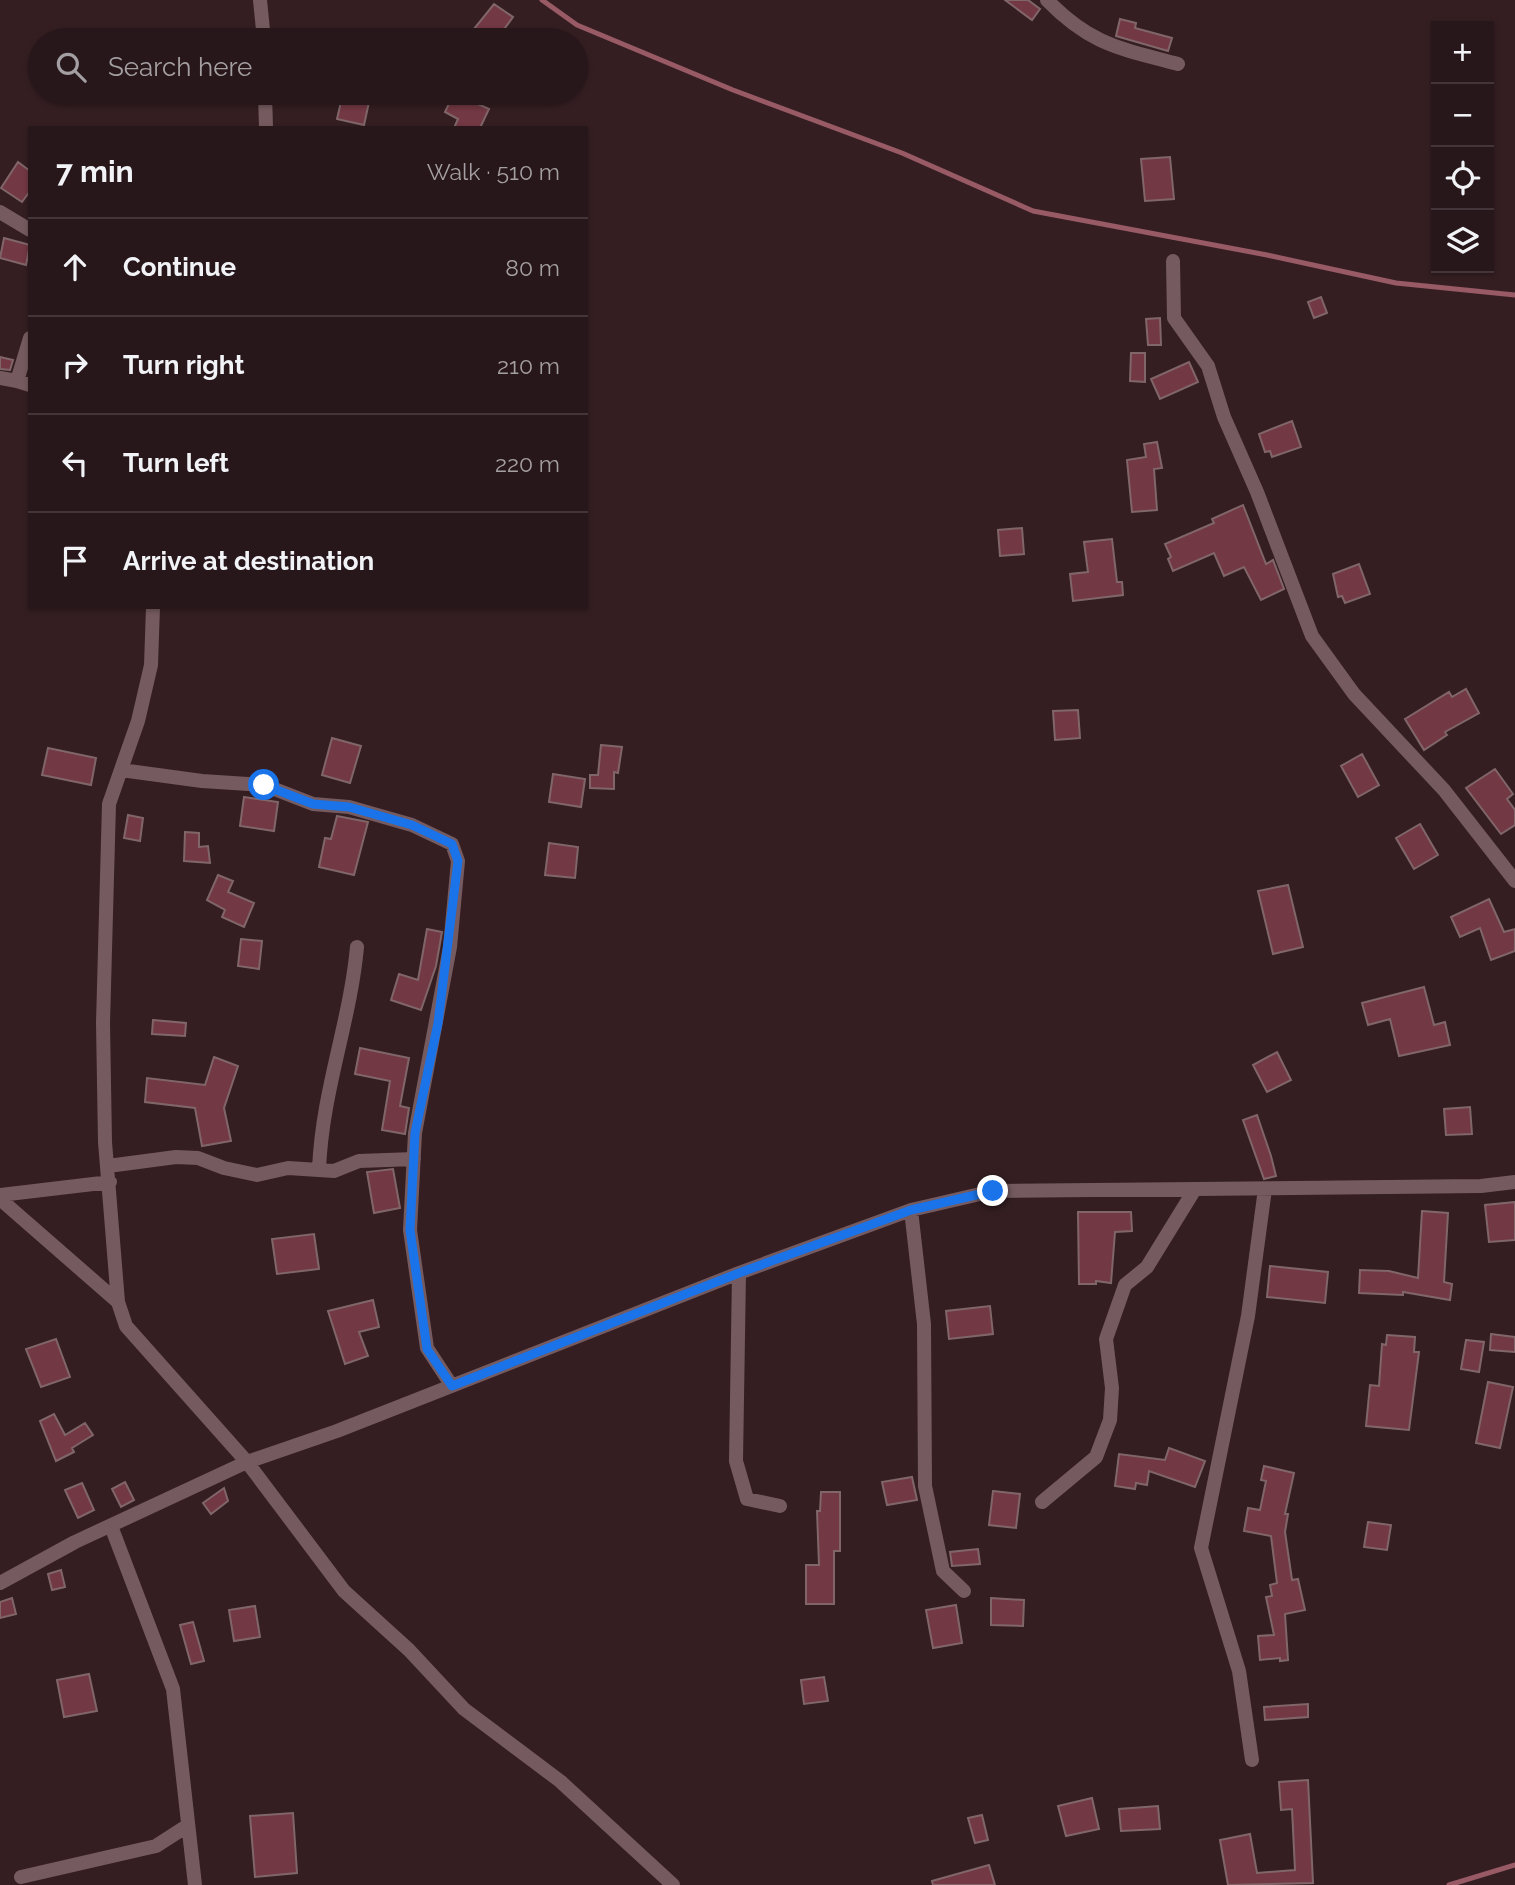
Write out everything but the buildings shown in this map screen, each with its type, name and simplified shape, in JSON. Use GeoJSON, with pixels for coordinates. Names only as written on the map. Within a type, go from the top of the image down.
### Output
{"type":"FeatureCollection","features":[{"type":"Feature","properties":{"kind":"street"},"geometry":{"type":"LineString","coordinates":[[260,0],[263,28]]}},
{"type":"Feature","properties":{"kind":"street"},"geometry":{"type":"LineString","coordinates":[[1046,0],[1066,19],[1102,44],[1178,64]]}},
{"type":"Feature","properties":{"kind":"street"},"geometry":{"type":"LineString","coordinates":[[265,105],[266,126]]}},
{"type":"Feature","properties":{"kind":"street"},"geometry":{"type":"LineString","coordinates":[[0,212],[28,229]]}},
{"type":"Feature","properties":{"kind":"street"},"geometry":{"type":"LineString","coordinates":[[1172,261],[1174,318],[1208,366],[1224,417],[1257,492],[1312,636],[1354,694],[1444,790],[1515,881]]}},
{"type":"Feature","properties":{"kind":"street"},"geometry":{"type":"LineString","coordinates":[[0,378],[23,383],[28,351]]}},
{"type":"Feature","properties":{"kind":"street"},"geometry":{"type":"LineString","coordinates":[[153,609],[151,665],[109,804],[103,1023],[108,1166],[118,1302],[126,1326],[247,1462],[344,1591],[409,1650],[464,1709],[561,1781],[673,1885]]}},
{"type":"Feature","properties":{"kind":"street"},"geometry":{"type":"LineString","coordinates":[[121,770],[202,781],[264,785],[313,804],[349,807],[412,825],[452,844],[458,861],[450,947],[415,1133],[410,1230],[427,1349],[452,1386]]}},
{"type":"Feature","properties":{"kind":"street"},"geometry":{"type":"LineString","coordinates":[[319,1170],[325,1105],[355,974],[357,947]]}},
{"type":"Feature","properties":{"kind":"street"},"geometry":{"type":"LineString","coordinates":[[108,1166],[176,1157],[198,1158],[224,1168],[257,1175],[288,1168],[334,1171],[359,1161],[414,1159]]}},
{"type":"Feature","properties":{"kind":"street"},"geometry":{"type":"LineString","coordinates":[[0,1197],[110,1182]]}},
{"type":"Feature","properties":{"kind":"street"},"geometry":{"type":"LineString","coordinates":[[0,1583],[111,1526],[247,1462],[337,1431],[739,1273],[911,1210],[993,1191],[1481,1186],[1515,1182]]}},
{"type":"Feature","properties":{"kind":"street"},"geometry":{"type":"LineString","coordinates":[[1042,1502],[1096,1457],[1110,1420],[1112,1388],[1106,1339],[1125,1285],[1147,1267],[1195,1189]]}},
{"type":"Feature","properties":{"kind":"street"},"geometry":{"type":"LineString","coordinates":[[1251,1760],[1239,1671],[1201,1548],[1248,1316],[1265,1189]]}},
{"type":"Feature","properties":{"kind":"street"},"geometry":{"type":"LineString","coordinates":[[0,1197],[118,1302]]}},
{"type":"Feature","properties":{"kind":"street"},"geometry":{"type":"LineString","coordinates":[[911,1210],[924,1324],[925,1486],[943,1571],[964,1591]]}},
{"type":"Feature","properties":{"kind":"street"},"geometry":{"type":"LineString","coordinates":[[739,1273],[736,1461],[747,1499],[780,1506]]}},
{"type":"Feature","properties":{"kind":"street"},"geometry":{"type":"LineString","coordinates":[[111,1526],[173,1689],[195,1885]]}},
{"type":"Feature","properties":{"kind":"street"},"geometry":{"type":"LineString","coordinates":[[22,1877],[156,1846],[187,1826]]}},
{"type":"Feature","properties":{"kind":"waterway"},"geometry":{"type":"LineString","coordinates":[[542,0],[584,28]]}},
{"type":"Feature","properties":{"kind":"waterway"},"geometry":{"type":"LineString","coordinates":[[588,30],[733,90],[902,153],[1033,211],[1267,255],[1396,283],[1515,295]]}},
{"type":"Feature","properties":{"kind":"waterway"},"geometry":{"type":"LineString","coordinates":[[1449,1885],[1515,1865]]}},
{"type":"Feature","properties":{"kind":"route"},"geometry":{"type":"LineString","coordinates":[[264,785],[313,804],[349,807],[412,825],[452,844],[458,861],[450,947],[438,1023],[415,1133],[410,1230],[427,1349],[452,1386],[739,1273],[911,1210],[993,1191]]}}]}
